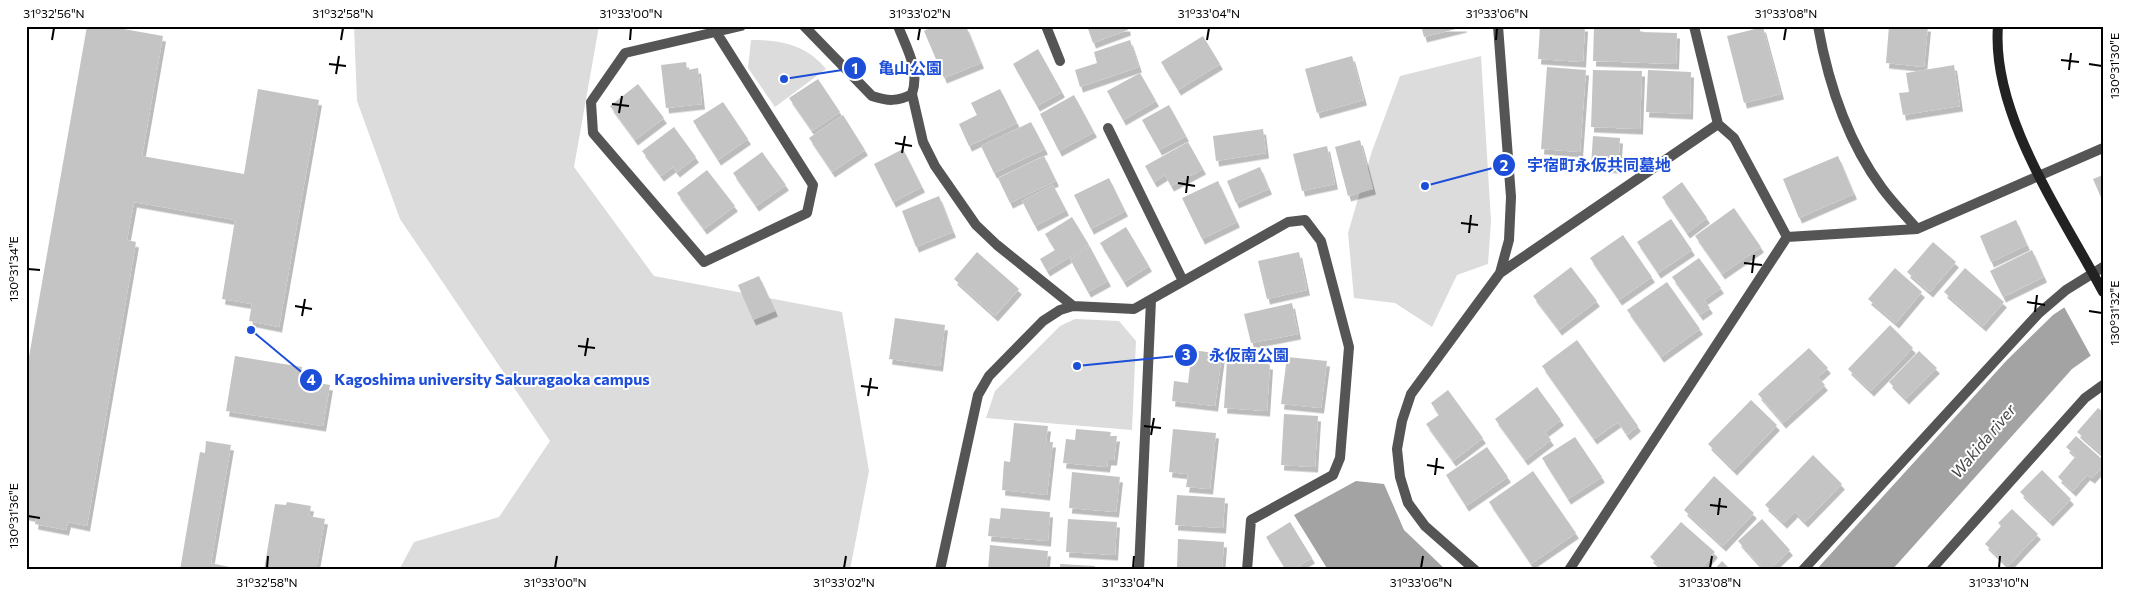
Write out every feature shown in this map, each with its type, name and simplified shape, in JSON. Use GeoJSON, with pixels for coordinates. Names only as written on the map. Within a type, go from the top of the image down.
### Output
{"type":"FeatureCollection","features":[{"type":"Feature","properties":{"kind":"street"},"geometry":{"type":"LineString","coordinates":[[716,32],[813,185],[807,213],[704,262],[593,133],[591,102],[625,54],[716,32],[741,26]]}},
{"type":"Feature","properties":{"kind":"street"},"geometry":{"type":"LineString","coordinates":[[804,26],[872,96],[886,100],[902,100],[912,94]]}},
{"type":"Feature","properties":{"kind":"street"},"geometry":{"type":"LineString","coordinates":[[898,26],[916,74],[912,94],[927,150],[935,166],[976,225],[997,245],[1073,306]]}},
{"type":"Feature","properties":{"kind":"street"},"geometry":{"type":"LineString","coordinates":[[1046,26],[1060,61]]}},
{"type":"Feature","properties":{"kind":"street"},"geometry":{"type":"LineString","coordinates":[[1498,26],[1511,197],[1509,240],[1500,273]]}},
{"type":"Feature","properties":{"kind":"street"},"geometry":{"type":"LineString","coordinates":[[1694,26],[1718,124],[1734,138],[1787,237]]}},
{"type":"Feature","properties":{"kind":"street"},"geometry":{"type":"LineString","coordinates":[[1818,26],[1823,55],[1838,100],[1857,145],[1882,188],[1917,229]]}},
{"type":"Feature","properties":{"kind":"street"},"geometry":{"type":"LineString","coordinates":[[1998,26],[2000,73],[2008,105],[2040,176],[2103,292]]}},
{"type":"Feature","properties":{"kind":"street"},"geometry":{"type":"LineString","coordinates":[[1475,570],[1425,526],[1408,503],[1400,477],[1397,449],[1402,421],[1411,394],[1500,273],[1718,124]]}},
{"type":"Feature","properties":{"kind":"street"},"geometry":{"type":"LineString","coordinates":[[1108,128],[1184,281]]}},
{"type":"Feature","properties":{"kind":"street"},"geometry":{"type":"LineString","coordinates":[[1787,237],[1917,229],[2103,148]]}},
{"type":"Feature","properties":{"kind":"street"},"geometry":{"type":"LineString","coordinates":[[940,570],[978,395],[989,376],[1043,321],[1060,310],[1073,306],[1134,309],[1288,222],[1305,220],[1321,241],[1349,347],[1340,458],[1333,475],[1251,520],[1247,570]]}},
{"type":"Feature","properties":{"kind":"street"},"geometry":{"type":"LineString","coordinates":[[1569,570],[1787,237]]}},
{"type":"Feature","properties":{"kind":"street"},"geometry":{"type":"LineString","coordinates":[[1803,570],[2038,314],[2066,290],[2095,278],[2103,267]]}},
{"type":"Feature","properties":{"kind":"street"},"geometry":{"type":"LineString","coordinates":[[1139,570],[1151,300]]}},
{"type":"Feature","properties":{"kind":"street"},"geometry":{"type":"LineString","coordinates":[[1930,570],[2085,398],[2103,385]]}},
{"type":"Feature","properties":{"kind":"shaded area"},"geometry":{"type":"Polygon","coordinates":[[[354,26],[599,26],[574,167],[654,276],[842,312],[869,471],[850,570],[399,570],[414,542],[499,517],[550,441],[400,219],[357,101],[354,26]]]}},
{"type":"Feature","properties":{"kind":"shaded area"},"geometry":{"type":"Polygon","coordinates":[[[751,40],[773,41],[802,49],[819,61],[826,69],[775,107],[748,68],[751,40]]]}},
{"type":"Feature","properties":{"kind":"shaded area"},"geometry":{"type":"Polygon","coordinates":[[[1481,56],[1491,221],[1488,264],[1457,275],[1432,327],[1395,303],[1354,298],[1348,233],[1372,151],[1400,76],[1481,56]]]}},
{"type":"Feature","properties":{"kind":"shaded area"},"geometry":{"type":"Polygon","coordinates":[[[1075,319],[1119,321],[1136,341],[1132,430],[986,418],[995,391],[1060,326],[1075,319]]]}},
{"type":"Feature","properties":{"kind":"water","name":"Wakida river"},"geometry":{"type":"Polygon","coordinates":[[[2103,281],[2103,347],[2072,369],[1892,570],[1816,570],[2007,360],[2053,315],[2103,281]]]}},
{"type":"Feature","properties":{"kind":"water"},"geometry":{"type":"Polygon","coordinates":[[[1356,481],[1384,484],[1404,530],[1446,570],[1328,570],[1294,515],[1356,481]]]}},
{"type":"Feature","properties":{"kind":"pier"},"geometry":{"type":"Polygon","coordinates":[[[2103,279],[2103,350],[2092,358],[2063,305],[2103,279]]]}},
{"type":"Feature","properties":{"kind":"building"},"geometry":{"type":"Polygon","coordinates":[[[87,26],[107,26],[163,36],[142,156],[244,174],[258,89],[319,100],[279,327],[249,321],[252,304],[222,299],[235,220],[134,202],[127,240],[136,242],[87,526],[68,522],[66,530],[35,524],[36,517],[26,515],[26,374],[87,26]]]}},
{"type":"Feature","properties":{"kind":"building"},"geometry":{"type":"Polygon","coordinates":[[[934,26],[966,26],[981,63],[944,78],[924,31],[934,26]]]}},
{"type":"Feature","properties":{"kind":"building"},"geometry":{"type":"Polygon","coordinates":[[[1087,26],[1127,26],[1128,30],[1093,43],[1087,26]]]}},
{"type":"Feature","properties":{"kind":"building"},"geometry":{"type":"Polygon","coordinates":[[[1421,26],[1464,26],[1464,27],[1424,37],[1421,26]]]}},
{"type":"Feature","properties":{"kind":"building"},"geometry":{"type":"Polygon","coordinates":[[[1540,26],[1585,26],[1583,62],[1538,59],[1540,26]]]}},
{"type":"Feature","properties":{"kind":"building"},"geometry":{"type":"Polygon","coordinates":[[[1594,26],[1640,26],[1640,32],[1677,33],[1676,64],[1593,61],[1594,26]]]}},
{"type":"Feature","properties":{"kind":"building"},"geometry":{"type":"Polygon","coordinates":[[[1889,26],[1928,26],[1924,67],[1886,63],[1889,26]]]}},
{"type":"Feature","properties":{"kind":"building"},"geometry":{"type":"Polygon","coordinates":[[[1763,27],[1781,94],[1744,103],[1727,36],[1763,27]]]}},
{"type":"Feature","properties":{"kind":"building"},"geometry":{"type":"Polygon","coordinates":[[[1203,36],[1220,64],[1178,90],[1161,62],[1203,36]]]}},
{"type":"Feature","properties":{"kind":"building"},"geometry":{"type":"Polygon","coordinates":[[[1130,40],[1139,67],[1080,87],[1075,70],[1097,63],[1094,52],[1130,40]]]}},
{"type":"Feature","properties":{"kind":"building"},"geometry":{"type":"Polygon","coordinates":[[[1038,49],[1062,92],[1037,106],[1013,64],[1038,49]]]}},
{"type":"Feature","properties":{"kind":"building"},"geometry":{"type":"Polygon","coordinates":[[[1352,56],[1364,100],[1317,113],[1305,69],[1352,56]]]}},
{"type":"Feature","properties":{"kind":"building"},"geometry":{"type":"Polygon","coordinates":[[[686,62],[687,70],[698,68],[702,104],[666,108],[661,65],[686,62]]]}},
{"type":"Feature","properties":{"kind":"building"},"geometry":{"type":"Polygon","coordinates":[[[1954,65],[1960,106],[1903,115],[1899,93],[1909,92],[1906,73],[1954,65]]]}},
{"type":"Feature","properties":{"kind":"building"},"geometry":{"type":"Polygon","coordinates":[[[1547,67],[1586,70],[1580,152],[1541,149],[1547,67]]]}},
{"type":"Feature","properties":{"kind":"building"},"geometry":{"type":"Polygon","coordinates":[[[1593,70],[1642,71],[1640,129],[1591,127],[1593,70]]]}},
{"type":"Feature","properties":{"kind":"building"},"geometry":{"type":"Polygon","coordinates":[[[1648,70],[1691,72],[1690,114],[1646,112],[1648,70]]]}},
{"type":"Feature","properties":{"kind":"building"},"geometry":{"type":"Polygon","coordinates":[[[1140,73],[1156,101],[1123,120],[1107,91],[1140,73]]]}},
{"type":"Feature","properties":{"kind":"building"},"geometry":{"type":"Polygon","coordinates":[[[818,79],[840,112],[812,131],[789,98],[818,79]]]}},
{"type":"Feature","properties":{"kind":"building"},"geometry":{"type":"Polygon","coordinates":[[[638,84],[664,118],[635,140],[610,106],[638,84]]]}},
{"type":"Feature","properties":{"kind":"building"},"geometry":{"type":"Polygon","coordinates":[[[1000,89],[1017,123],[969,146],[959,124],[977,115],[971,103],[1000,89]]]}},
{"type":"Feature","properties":{"kind":"building"},"geometry":{"type":"Polygon","coordinates":[[[1074,95],[1094,132],[1059,151],[1040,114],[1074,95]]]}},
{"type":"Feature","properties":{"kind":"building"},"geometry":{"type":"Polygon","coordinates":[[[723,102],[748,139],[718,160],[693,121],[723,102]]]}},
{"type":"Feature","properties":{"kind":"building"},"geometry":{"type":"Polygon","coordinates":[[[1169,105],[1186,136],[1159,150],[1142,120],[1169,105]]]}},
{"type":"Feature","properties":{"kind":"building"},"geometry":{"type":"Polygon","coordinates":[[[843,115],[865,150],[832,172],[809,138],[843,115]]]}},
{"type":"Feature","properties":{"kind":"building"},"geometry":{"type":"Polygon","coordinates":[[[1031,122],[1045,149],[994,173],[981,146],[1031,122]]]}},
{"type":"Feature","properties":{"kind":"building"},"geometry":{"type":"Polygon","coordinates":[[[674,127],[696,157],[677,172],[673,167],[661,176],[642,151],[674,127]]]}},
{"type":"Feature","properties":{"kind":"building"},"geometry":{"type":"Polygon","coordinates":[[[1263,129],[1266,153],[1216,161],[1213,136],[1263,129]]]}},
{"type":"Feature","properties":{"kind":"building"},"geometry":{"type":"Polygon","coordinates":[[[1593,136],[1620,138],[1618,168],[1591,166],[1593,136]]]}},
{"type":"Feature","properties":{"kind":"building"},"geometry":{"type":"Polygon","coordinates":[[[1360,140],[1373,189],[1348,196],[1335,147],[1360,140]]]}},
{"type":"Feature","properties":{"kind":"building"},"geometry":{"type":"Polygon","coordinates":[[[1188,142],[1203,169],[1171,186],[1165,175],[1154,182],[1145,166],[1188,142]]]}},
{"type":"Feature","properties":{"kind":"building"},"geometry":{"type":"Polygon","coordinates":[[[1327,146],[1335,184],[1302,191],[1293,154],[1327,146]]]}},
{"type":"Feature","properties":{"kind":"building"},"geometry":{"type":"Polygon","coordinates":[[[903,149],[922,187],[893,202],[874,164],[903,149]]]}},
{"type":"Feature","properties":{"kind":"building"},"geometry":{"type":"Polygon","coordinates":[[[762,152],[786,185],[756,206],[733,173],[762,152]]]}},
{"type":"Feature","properties":{"kind":"building"},"geometry":{"type":"Polygon","coordinates":[[[1044,156],[1056,181],[1010,203],[998,178],[1044,156]]]}},
{"type":"Feature","properties":{"kind":"building"},"geometry":{"type":"Polygon","coordinates":[[[1838,156],[1854,194],[1799,218],[1783,179],[1838,156]]]}},
{"type":"Feature","properties":{"kind":"building"},"geometry":{"type":"Polygon","coordinates":[[[1260,167],[1269,189],[1236,203],[1227,181],[1260,167]]]}},
{"type":"Feature","properties":{"kind":"building"},"geometry":{"type":"Polygon","coordinates":[[[707,170],[735,206],[704,229],[677,193],[707,170]]]}},
{"type":"Feature","properties":{"kind":"building"},"geometry":{"type":"Polygon","coordinates":[[[2103,175],[2103,202],[2093,179],[2103,175]]]}},
{"type":"Feature","properties":{"kind":"building"},"geometry":{"type":"Polygon","coordinates":[[[1109,178],[1125,211],[1091,229],[1074,195],[1109,178]]]}},
{"type":"Feature","properties":{"kind":"building"},"geometry":{"type":"Polygon","coordinates":[[[1218,181],[1237,222],[1202,239],[1182,198],[1218,181]]]}},
{"type":"Feature","properties":{"kind":"building"},"geometry":{"type":"Polygon","coordinates":[[[1682,182],[1707,218],[1687,233],[1662,197],[1682,182]]]}},
{"type":"Feature","properties":{"kind":"building"},"geometry":{"type":"Polygon","coordinates":[[[1053,185],[1066,210],[1035,226],[1022,201],[1053,185]]]}},
{"type":"Feature","properties":{"kind":"building"},"geometry":{"type":"Polygon","coordinates":[[[939,196],[953,232],[916,247],[902,211],[939,196]]]}},
{"type":"Feature","properties":{"kind":"building"},"geometry":{"type":"Polygon","coordinates":[[[1734,208],[1761,247],[1722,274],[1695,236],[1734,208]]]}},
{"type":"Feature","properties":{"kind":"building"},"geometry":{"type":"Polygon","coordinates":[[[1072,217],[1089,245],[1047,271],[1040,259],[1055,250],[1045,234],[1072,217]]]}},
{"type":"Feature","properties":{"kind":"building"},"geometry":{"type":"Polygon","coordinates":[[[1671,219],[1692,250],[1658,273],[1637,242],[1671,219]]]}},
{"type":"Feature","properties":{"kind":"building"},"geometry":{"type":"Polygon","coordinates":[[[2016,220],[2027,245],[1991,262],[1980,236],[2016,220]]]}},
{"type":"Feature","properties":{"kind":"building"},"geometry":{"type":"Polygon","coordinates":[[[1126,227],[1149,266],[1124,282],[1100,243],[1126,227]]]}},
{"type":"Feature","properties":{"kind":"building"},"geometry":{"type":"Polygon","coordinates":[[[1623,235],[1652,277],[1619,300],[1590,258],[1623,235]]]}},
{"type":"Feature","properties":{"kind":"building"},"geometry":{"type":"Polygon","coordinates":[[[1933,242],[1956,262],[1930,292],[1907,272],[1933,242]]]}},
{"type":"Feature","properties":{"kind":"building"},"geometry":{"type":"Polygon","coordinates":[[[1090,247],[1108,281],[1088,292],[1070,259],[1090,247]]]}},
{"type":"Feature","properties":{"kind":"building"},"geometry":{"type":"Polygon","coordinates":[[[2032,250],[2044,277],[2003,297],[1990,271],[2032,250]]]}},
{"type":"Feature","properties":{"kind":"building"},"geometry":{"type":"Polygon","coordinates":[[[977,252],[1019,289],[995,316],[954,279],[977,252]]]}},
{"type":"Feature","properties":{"kind":"building"},"geometry":{"type":"Polygon","coordinates":[[[1299,252],[1307,290],[1267,299],[1258,261],[1299,252]]]}},
{"type":"Feature","properties":{"kind":"building"},"geometry":{"type":"Polygon","coordinates":[[[1699,258],[1721,288],[1704,300],[1710,308],[1700,315],[1672,277],[1699,258]]]}},
{"type":"Feature","properties":{"kind":"building"},"geometry":{"type":"Polygon","coordinates":[[[1571,267],[1597,301],[1559,330],[1533,296],[1571,267]]]}},
{"type":"Feature","properties":{"kind":"building"},"geometry":{"type":"Polygon","coordinates":[[[1895,268],[1922,292],[1896,323],[1868,299],[1895,268]]]}},
{"type":"Feature","properties":{"kind":"building"},"geometry":{"type":"Polygon","coordinates":[[[1965,268],[2004,302],[1983,326],[1944,292],[1965,268]]]}},
{"type":"Feature","properties":{"kind":"building"},"geometry":{"type":"Polygon","coordinates":[[[759,276],[775,311],[753,320],[738,285],[759,276]]]}},
{"type":"Feature","properties":{"kind":"building"},"geometry":{"type":"Polygon","coordinates":[[[1667,282],[1700,329],[1661,357],[1627,310],[1667,282]]]}},
{"type":"Feature","properties":{"kind":"building"},"geometry":{"type":"Polygon","coordinates":[[[1292,303],[1298,334],[1251,343],[1244,314],[1292,303]]]}},
{"type":"Feature","properties":{"kind":"building"},"geometry":{"type":"Polygon","coordinates":[[[895,318],[945,325],[940,366],[889,359],[895,318]]]}},
{"type":"Feature","properties":{"kind":"building"},"geometry":{"type":"Polygon","coordinates":[[[1890,325],[1913,348],[1871,391],[1848,369],[1890,325]]]}},
{"type":"Feature","properties":{"kind":"building"},"geometry":{"type":"Polygon","coordinates":[[[1577,340],[1638,426],[1627,435],[1618,422],[1594,439],[1542,366],[1577,340]]]}},
{"type":"Feature","properties":{"kind":"building"},"geometry":{"type":"Polygon","coordinates":[[[1809,348],[1828,368],[1818,377],[1825,385],[1783,423],[1758,394],[1809,348]]]}},
{"type":"Feature","properties":{"kind":"building"},"geometry":{"type":"Polygon","coordinates":[[[1192,350],[1222,354],[1215,406],[1172,401],[1174,381],[1188,383],[1192,350]]]}},
{"type":"Feature","properties":{"kind":"building"},"geometry":{"type":"Polygon","coordinates":[[[1919,351],[1937,368],[1906,399],[1889,382],[1919,351]]]}},
{"type":"Feature","properties":{"kind":"building"},"geometry":{"type":"Polygon","coordinates":[[[235,356],[302,367],[300,380],[330,385],[323,426],[226,411],[235,356]]]}},
{"type":"Feature","properties":{"kind":"building"},"geometry":{"type":"Polygon","coordinates":[[[1287,357],[1327,361],[1321,408],[1281,404],[1287,357]]]}},
{"type":"Feature","properties":{"kind":"building"},"geometry":{"type":"Polygon","coordinates":[[[1227,361],[1270,364],[1267,411],[1224,408],[1227,361]]]}},
{"type":"Feature","properties":{"kind":"building"},"geometry":{"type":"Polygon","coordinates":[[[1537,387],[1561,420],[1545,432],[1551,440],[1525,460],[1495,419],[1537,387]]]}},
{"type":"Feature","properties":{"kind":"building"},"geometry":{"type":"Polygon","coordinates":[[[1448,390],[1483,438],[1453,461],[1426,424],[1439,415],[1431,403],[1448,390]]]}},
{"type":"Feature","properties":{"kind":"building"},"geometry":{"type":"Polygon","coordinates":[[[1751,400],[1777,425],[1734,470],[1708,444],[1751,400]]]}},
{"type":"Feature","properties":{"kind":"building"},"geometry":{"type":"Polygon","coordinates":[[[2098,408],[2103,412],[2103,455],[2077,432],[2098,408]]]}},
{"type":"Feature","properties":{"kind":"building"},"geometry":{"type":"Polygon","coordinates":[[[1284,414],[1318,416],[1315,467],[1281,465],[1284,414]]]}},
{"type":"Feature","properties":{"kind":"building"},"geometry":{"type":"Polygon","coordinates":[[[1014,423],[1048,426],[1046,442],[1053,442],[1047,495],[1002,490],[1004,461],[1010,462],[1014,423]]]}},
{"type":"Feature","properties":{"kind":"building"},"geometry":{"type":"Polygon","coordinates":[[[1076,429],[1111,432],[1110,436],[1117,436],[1114,460],[1108,460],[1107,467],[1063,463],[1066,439],[1075,440],[1076,429]]]}},
{"type":"Feature","properties":{"kind":"building"},"geometry":{"type":"Polygon","coordinates":[[[1173,429],[1216,433],[1210,489],[1186,487],[1188,474],[1169,472],[1173,429]]]}},
{"type":"Feature","properties":{"kind":"building"},"geometry":{"type":"Polygon","coordinates":[[[2076,436],[2103,460],[2103,466],[2092,478],[2087,475],[2073,491],[2058,477],[2076,456],[2066,447],[2076,436]]]}},
{"type":"Feature","properties":{"kind":"building"},"geometry":{"type":"Polygon","coordinates":[[[1575,437],[1602,477],[1568,499],[1542,458],[1575,437]]]}},
{"type":"Feature","properties":{"kind":"building"},"geometry":{"type":"Polygon","coordinates":[[[206,441],[231,445],[211,563],[243,570],[180,570],[200,452],[205,453],[206,441]]]}},
{"type":"Feature","properties":{"kind":"building"},"geometry":{"type":"Polygon","coordinates":[[[1487,447],[1508,477],[1466,506],[1446,475],[1487,447]]]}},
{"type":"Feature","properties":{"kind":"building"},"geometry":{"type":"Polygon","coordinates":[[[1813,455],[1842,484],[1805,522],[1795,512],[1784,523],[1765,505],[1813,455]]]}},
{"type":"Feature","properties":{"kind":"building"},"geometry":{"type":"Polygon","coordinates":[[[2042,470],[2071,499],[2050,521],[2020,492],[2042,470]]]}},
{"type":"Feature","properties":{"kind":"building"},"geometry":{"type":"Polygon","coordinates":[[[1533,471],[1576,533],[1531,564],[1489,502],[1533,471]]]}},
{"type":"Feature","properties":{"kind":"building"},"geometry":{"type":"Polygon","coordinates":[[[1072,472],[1120,477],[1116,512],[1069,508],[1072,472]]]}},
{"type":"Feature","properties":{"kind":"building"},"geometry":{"type":"Polygon","coordinates":[[[1714,476],[1754,513],[1723,546],[1684,510],[1714,476]]]}},
{"type":"Feature","properties":{"kind":"building"},"geometry":{"type":"Polygon","coordinates":[[[1177,495],[1225,498],[1223,528],[1175,525],[1177,495]]]}},
{"type":"Feature","properties":{"kind":"building"},"geometry":{"type":"Polygon","coordinates":[[[287,502],[311,506],[309,516],[325,519],[316,570],[264,570],[275,504],[286,505],[287,502]]]}},
{"type":"Feature","properties":{"kind":"building"},"geometry":{"type":"Polygon","coordinates":[[[1001,508],[1050,512],[1048,541],[988,536],[990,518],[1000,519],[1001,508]]]}},
{"type":"Feature","properties":{"kind":"building"},"geometry":{"type":"Polygon","coordinates":[[[2012,509],[2038,534],[2008,566],[1985,544],[2001,526],[1998,523],[2012,509]]]}},
{"type":"Feature","properties":{"kind":"building"},"geometry":{"type":"Polygon","coordinates":[[[1068,519],[1117,522],[1115,555],[1066,552],[1068,519]]]}},
{"type":"Feature","properties":{"kind":"building"},"geometry":{"type":"Polygon","coordinates":[[[1762,519],[1790,550],[1769,570],[1764,570],[1738,541],[1762,519]]]}},
{"type":"Feature","properties":{"kind":"building"},"geometry":{"type":"Polygon","coordinates":[[[1290,522],[1312,558],[1292,570],[1286,570],[1266,537],[1290,522]]]}},
{"type":"Feature","properties":{"kind":"building"},"geometry":{"type":"Polygon","coordinates":[[[1681,522],[1715,552],[1700,570],[1664,570],[1650,557],[1681,522]]]}},
{"type":"Feature","properties":{"kind":"building"},"geometry":{"type":"Polygon","coordinates":[[[1178,539],[1224,542],[1222,570],[1177,567],[1178,539]]]}},
{"type":"Feature","properties":{"kind":"building"},"geometry":{"type":"Polygon","coordinates":[[[990,545],[1048,551],[1046,570],[988,570],[990,545]]]}},
{"type":"Feature","properties":{"kind":"building"},"geometry":{"type":"Polygon","coordinates":[[[1722,561],[1731,570],[1714,570],[1722,561]]]}},
{"type":"Feature","properties":{"kind":"building"},"geometry":{"type":"Polygon","coordinates":[[[1060,564],[1095,566],[1094,570],[1060,570],[1060,564]]]}},
{"type":"Feature","properties":{"kind":"place","name":"亀山公園"},"geometry":{"type":"Point","coordinates":[784,79]}},
{"type":"Feature","properties":{"kind":"place","name":"宇宿町永仮共同墓地"},"geometry":{"type":"Point","coordinates":[1425,186]}},
{"type":"Feature","properties":{"kind":"place","name":"Kagoshima university Sakuragaoka campus"},"geometry":{"type":"Point","coordinates":[251,330]}},
{"type":"Feature","properties":{"kind":"place","name":"永仮南公園"},"geometry":{"type":"Point","coordinates":[1077,366]}}]}
